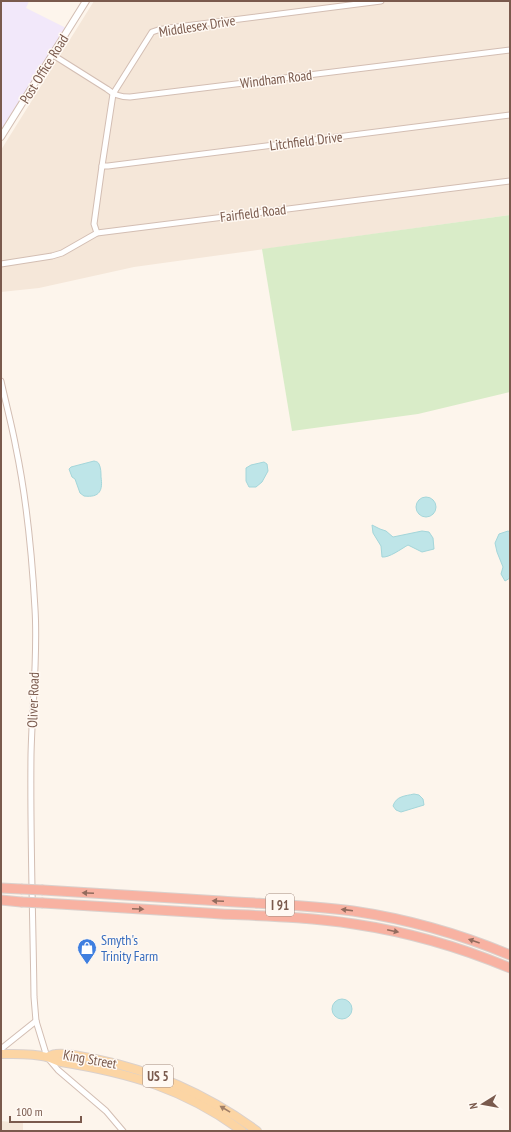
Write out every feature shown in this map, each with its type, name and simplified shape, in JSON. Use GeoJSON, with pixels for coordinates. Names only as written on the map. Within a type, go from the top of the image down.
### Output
{"type":"FeatureCollection","features":[{"type":"Feature","properties":{"kind":"highway","name":"I 91"},"geometry":{"type":"LineString","coordinates":[[1,888],[307,906],[353,911],[429,927],[510,955]]}},
{"type":"Feature","properties":{"kind":"highway","name":"I 91"},"geometry":{"type":"LineString","coordinates":[[1,900],[306,919],[354,924],[398,932],[435,941],[464,950],[510,968]]}},
{"type":"Feature","properties":{"kind":"main road","name":"US 5"},"geometry":{"type":"LineString","coordinates":[[1,1054],[22,1054],[47,1057]]}},
{"type":"Feature","properties":{"kind":"main road","name":"King Street"},"geometry":{"type":"LineString","coordinates":[[47,1057],[57,1061],[103,1064],[130,1076],[173,1086],[205,1097],[235,1115],[257,1131]]}},
{"type":"Feature","properties":{"kind":"main road","name":"King Street"},"geometry":{"type":"LineString","coordinates":[[173,1086],[242,1131]]}},
{"type":"Feature","properties":{"kind":"street","name":"Post Office Road"},"geometry":{"type":"LineString","coordinates":[[1,137],[86,1]]}},
{"type":"Feature","properties":{"kind":"street","name":"Middlesex Drive"},"geometry":{"type":"LineString","coordinates":[[97,233],[94,224],[113,94],[152,32],[381,1]]}},
{"type":"Feature","properties":{"kind":"street","name":"Windham Road"},"geometry":{"type":"LineString","coordinates":[[52,55],[107,88],[113,94],[121,97],[130,97],[510,50]]}},
{"type":"Feature","properties":{"kind":"street","name":"Litchfield Drive"},"geometry":{"type":"LineString","coordinates":[[102,166],[510,115]]}},
{"type":"Feature","properties":{"kind":"street","name":"Fairfield Road"},"geometry":{"type":"LineString","coordinates":[[1,264],[62,253],[97,233],[510,181]]}},
{"type":"Feature","properties":{"kind":"street","name":"Oliver Road"},"geometry":{"type":"LineString","coordinates":[[1,381],[21,478],[28,531],[35,608],[36,634],[31,796],[34,997],[36,1020],[47,1057]]}},
{"type":"Feature","properties":{"kind":"street"},"geometry":{"type":"LineString","coordinates":[[1,1049],[36,1020]]}},
{"type":"Feature","properties":{"kind":"street"},"geometry":{"type":"LineString","coordinates":[[47,1057],[58,1070],[106,1111],[123,1131]]}},
{"type":"Feature","properties":{"kind":"shaded area"},"geometry":{"type":"Polygon","coordinates":[[[1,1],[29,1],[26,8],[70,30],[1,134],[1,1]]]}},
{"type":"Feature","properties":{"kind":"shaded area"},"geometry":{"type":"Polygon","coordinates":[[[94,1],[510,1],[510,215],[134,267],[39,288],[1,292],[1,150],[94,1]]]}},
{"type":"Feature","properties":{"kind":"shaded area"},"geometry":{"type":"Polygon","coordinates":[[[1,1121],[23,1123],[23,1131],[1,1131],[1,1121]]]}},
{"type":"Feature","properties":{"kind":"green space"},"geometry":{"type":"Polygon","coordinates":[[[510,215],[510,392],[418,414],[292,431],[262,249],[510,215]]]}},
{"type":"Feature","properties":{"kind":"water"},"geometry":{"type":"Polygon","coordinates":[[[94,461],[98,462],[100,467],[102,482],[101,489],[94,496],[84,496],[80,493],[75,479],[72,477],[69,469],[71,467],[94,461]]]}},
{"type":"Feature","properties":{"kind":"water"},"geometry":{"type":"Polygon","coordinates":[[[264,462],[267,464],[268,471],[262,482],[256,487],[249,487],[246,481],[246,468],[251,465],[264,462]]]}},
{"type":"Feature","properties":{"kind":"water"},"geometry":{"type":"Polygon","coordinates":[[[426,497],[433,500],[436,507],[433,514],[426,517],[419,514],[416,507],[419,500],[426,497]]]}},
{"type":"Feature","properties":{"kind":"water"},"geometry":{"type":"Polygon","coordinates":[[[372,525],[386,531],[393,537],[422,531],[429,532],[433,538],[434,549],[422,552],[408,545],[391,555],[382,557],[381,546],[373,533],[372,525]]]}},
{"type":"Feature","properties":{"kind":"water"},"geometry":{"type":"Polygon","coordinates":[[[508,531],[510,532],[510,578],[505,581],[501,574],[503,567],[495,543],[499,534],[508,531]]]}},
{"type":"Feature","properties":{"kind":"water"},"geometry":{"type":"Polygon","coordinates":[[[414,794],[419,795],[423,799],[424,805],[401,812],[396,810],[393,806],[399,798],[414,794]]]}},
{"type":"Feature","properties":{"kind":"water"},"geometry":{"type":"Polygon","coordinates":[[[342,999],[349,1002],[352,1009],[349,1016],[342,1019],[335,1016],[332,1009],[335,1002],[342,999]]]}},
{"type":"Feature","properties":{"kind":"place","name":"Smyth's Trinity Farm"},"geometry":{"type":"Point","coordinates":[87,965]}}]}
